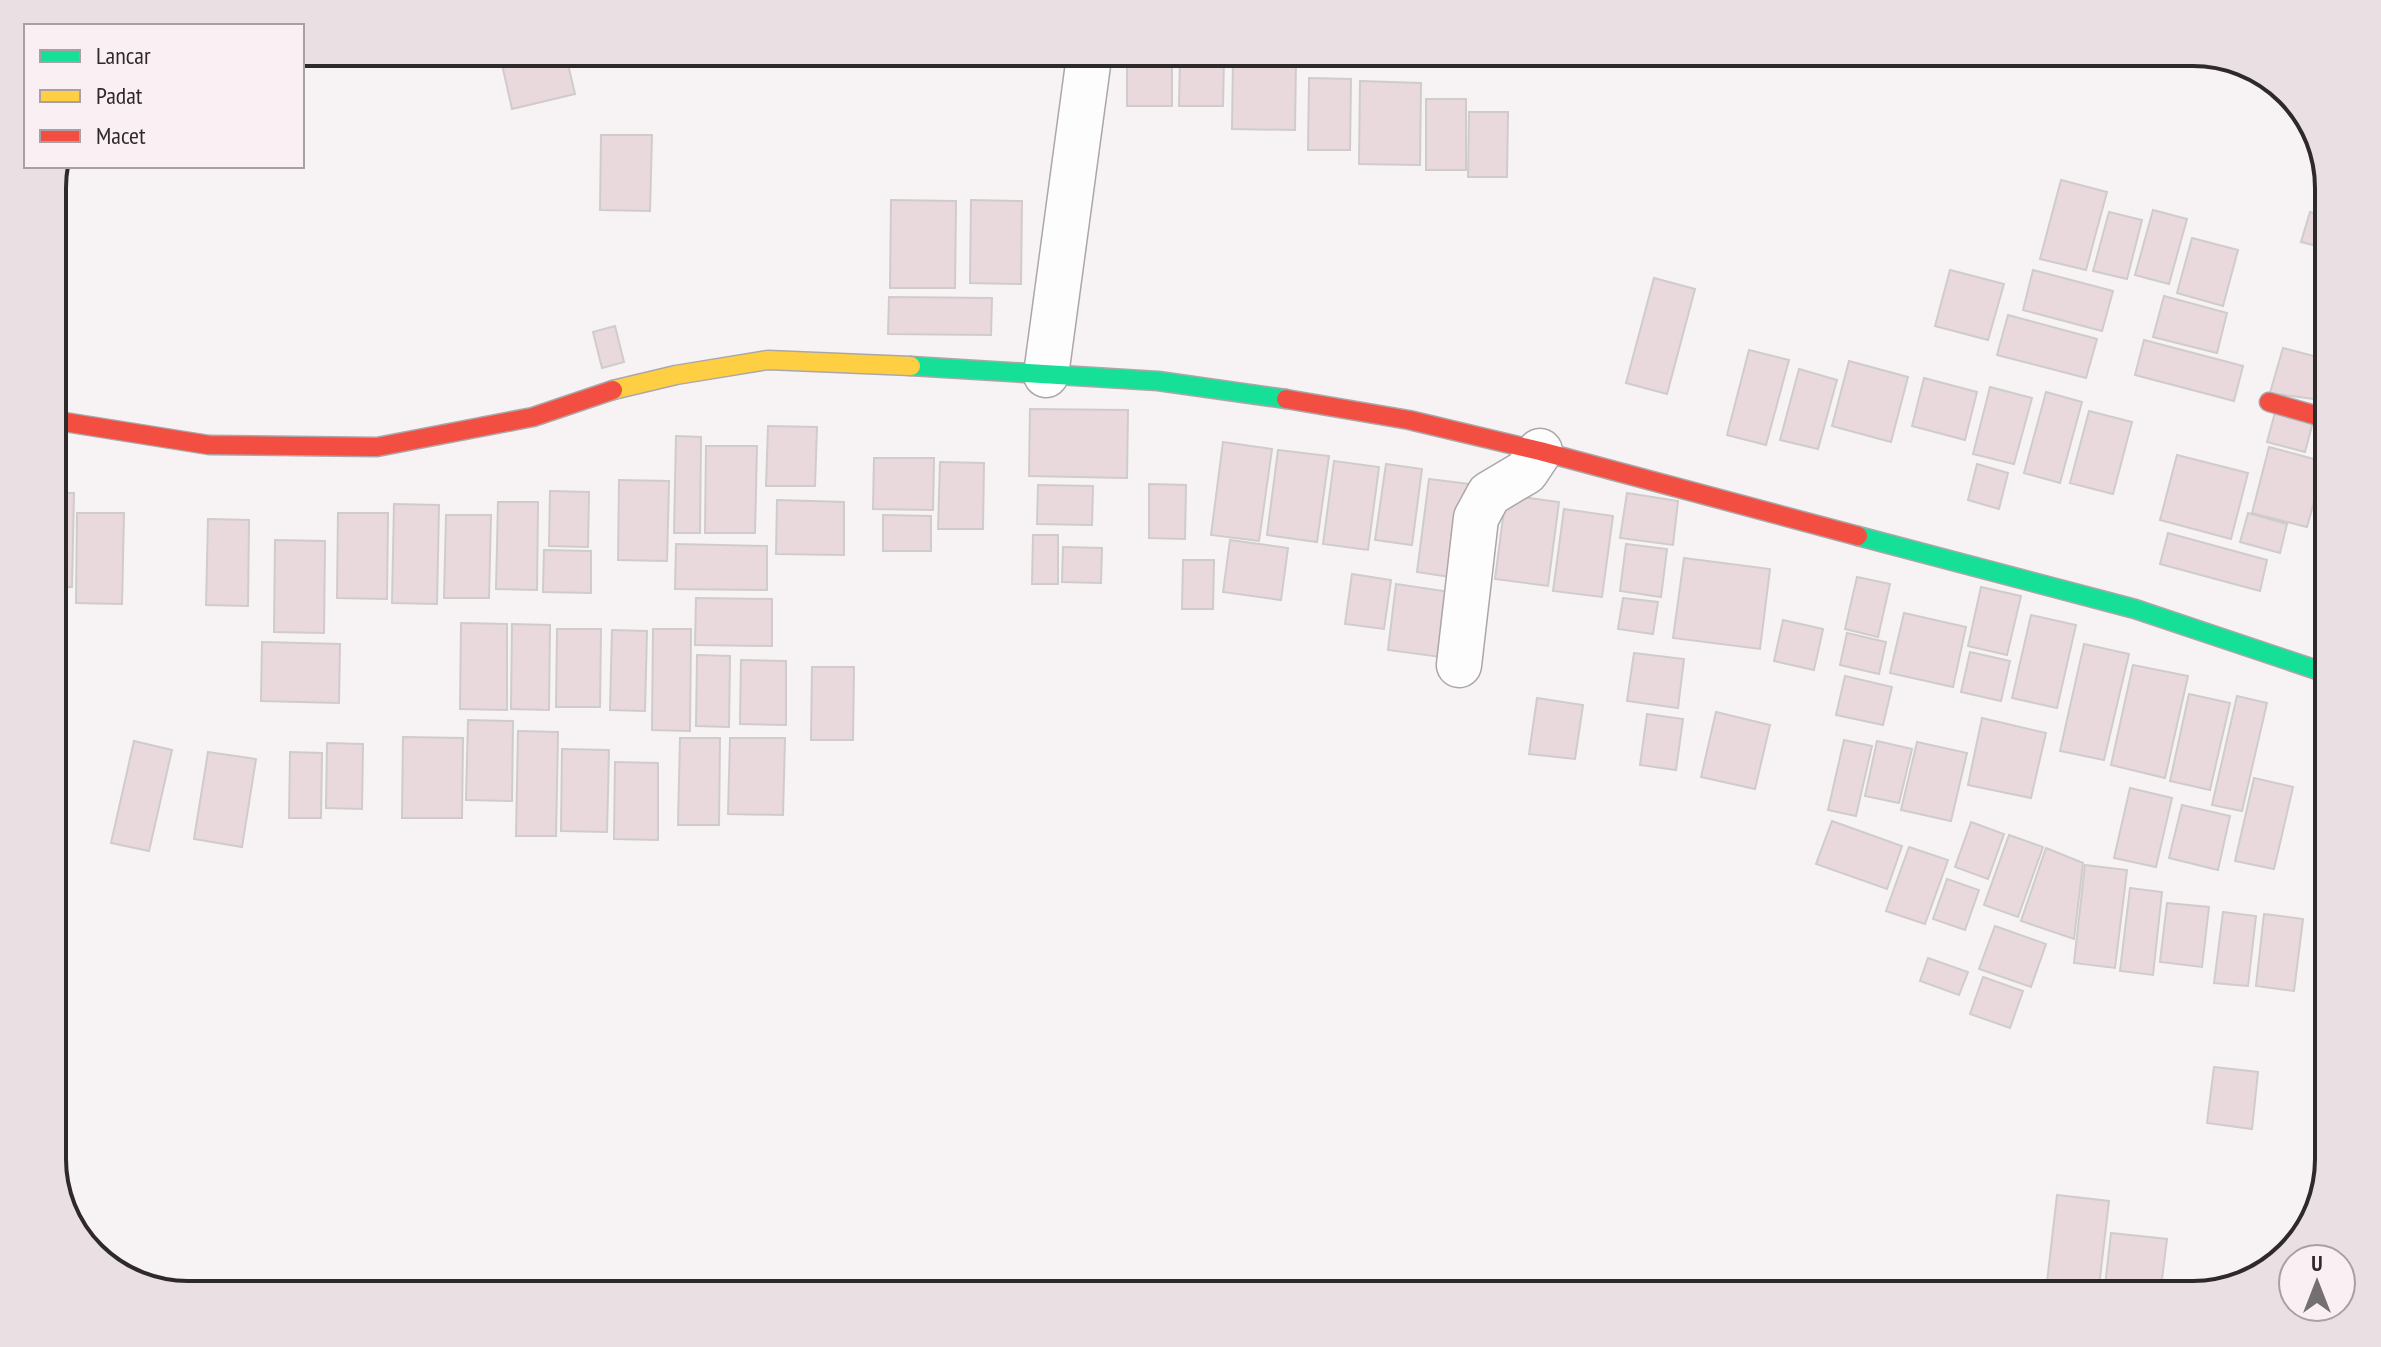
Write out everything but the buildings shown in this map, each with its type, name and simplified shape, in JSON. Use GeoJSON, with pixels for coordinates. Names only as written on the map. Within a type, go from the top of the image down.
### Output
{"type":"FeatureCollection","features":[{"type":"Feature","properties":{"kind":"street"},"geometry":{"type":"LineString","coordinates":[[1046,375],[1088,66]]}},
{"type":"Feature","properties":{"kind":"street"},"geometry":{"type":"LineString","coordinates":[[66,422],[209,445],[377,447],[533,417],[597,394],[676,375],[768,360],[1158,381],[1409,420],[1540,451],[2135,609],[2315,669]]}},
{"type":"Feature","properties":{"kind":"street"},"geometry":{"type":"LineString","coordinates":[[2269,402],[2315,415]]}},
{"type":"Feature","properties":{"kind":"street"},"geometry":{"type":"LineString","coordinates":[[1459,665],[1476,518],[1489,494],[1526,472],[1540,451]]}},
{"type":"Feature","properties":{"kind":"traffic: fast"},"geometry":{"type":"LineString","coordinates":[[911,366],[1158,381],[1286,399]]}},
{"type":"Feature","properties":{"kind":"traffic: fast"},"geometry":{"type":"LineString","coordinates":[[1858,536],[2135,609],[2315,669]]}},
{"type":"Feature","properties":{"kind":"traffic: slow"},"geometry":{"type":"LineString","coordinates":[[613,390],[676,375],[768,360],[911,366]]}},
{"type":"Feature","properties":{"kind":"traffic: jam"},"geometry":{"type":"LineString","coordinates":[[66,422],[209,445],[377,447],[533,417],[613,390]]}},
{"type":"Feature","properties":{"kind":"traffic: jam"},"geometry":{"type":"LineString","coordinates":[[1286,399],[1409,420],[1540,451],[1858,536]]}},
{"type":"Feature","properties":{"kind":"traffic: jam"},"geometry":{"type":"LineString","coordinates":[[2269,402],[2315,415]]}}]}
